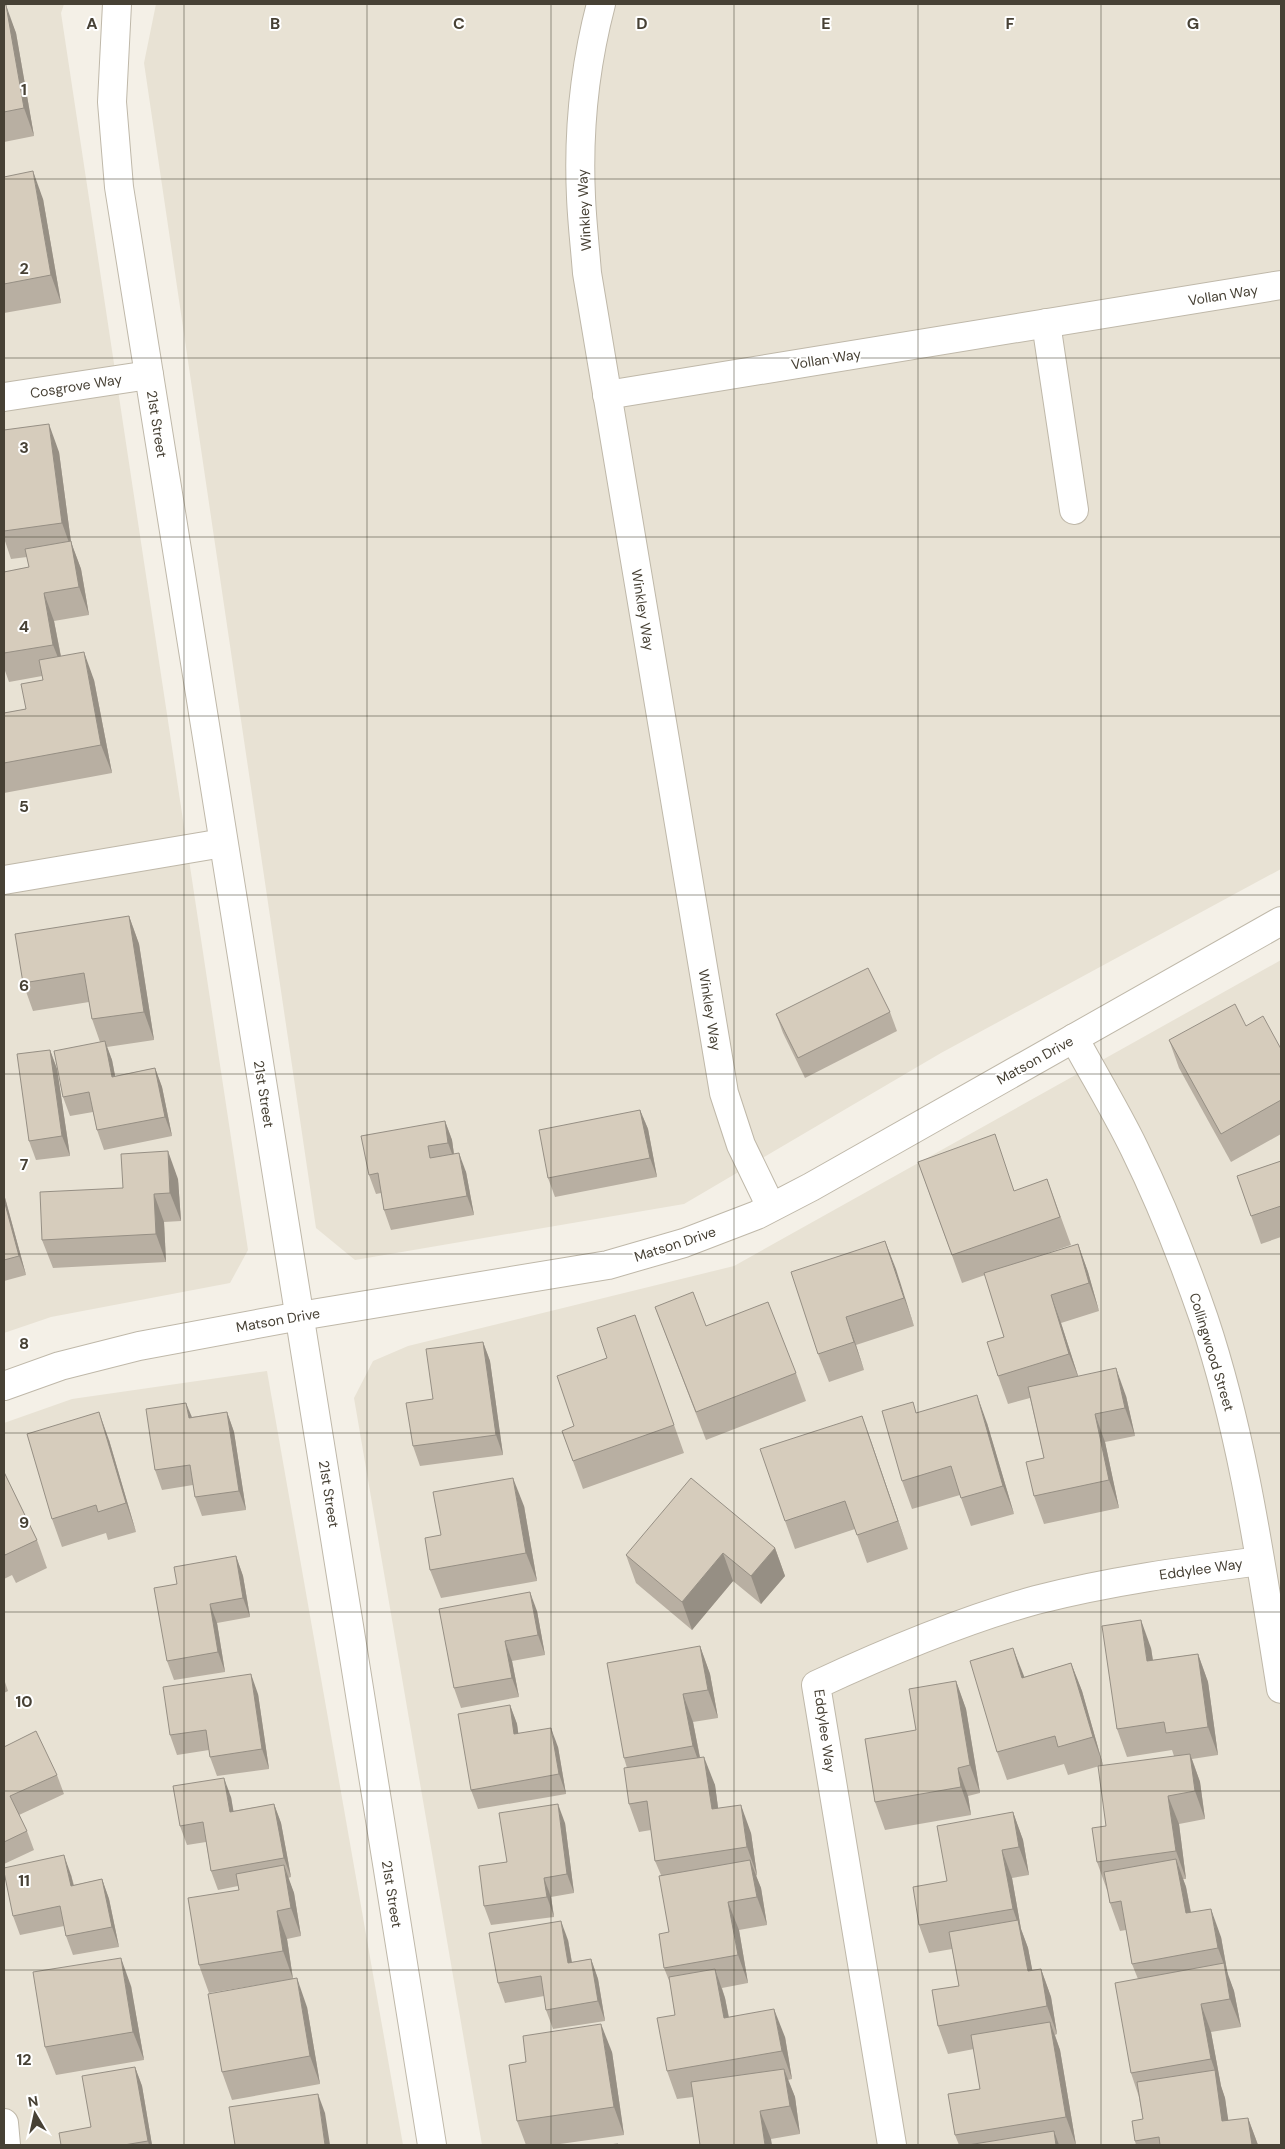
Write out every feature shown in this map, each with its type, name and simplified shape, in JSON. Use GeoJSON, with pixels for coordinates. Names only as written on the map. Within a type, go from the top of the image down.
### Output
{"type":"FeatureCollection","features":[{"type":"Feature","properties":{"kind":"street","name":"21st Street"},"geometry":{"type":"LineString","coordinates":[[117,4],[112,102],[118,188],[432,2145]]}},
{"type":"Feature","properties":{"kind":"street","name":"Winkley Way"},"geometry":{"type":"LineString","coordinates":[[601,4],[595,29],[582,118],[581,196],[588,272],[724,1093],[741,1145],[771,1207]]}},
{"type":"Feature","properties":{"kind":"street","name":"Vollan Way"},"geometry":{"type":"LineString","coordinates":[[607,395],[1281,285]]}},
{"type":"Feature","properties":{"kind":"street"},"geometry":{"type":"LineString","coordinates":[[1046,324],[1074,510]]}},
{"type":"Feature","properties":{"kind":"street","name":"Cosgrove Way"},"geometry":{"type":"LineString","coordinates":[[4,398],[149,374]]}},
{"type":"Feature","properties":{"kind":"street"},"geometry":{"type":"LineString","coordinates":[[4,880],[223,843]]}},
{"type":"Feature","properties":{"kind":"street","name":"Matson Drive"},"geometry":{"type":"LineString","coordinates":[[4,1386],[60,1366],[138,1346],[300,1316],[608,1265],[684,1243],[771,1207],[1281,921]]}},
{"type":"Feature","properties":{"kind":"street","name":"Collingwood Street"},"geometry":{"type":"LineString","coordinates":[[1074,1038],[1134,1148],[1172,1233],[1204,1320],[1235,1432],[1250,1501],[1281,1689]]}},
{"type":"Feature","properties":{"kind":"street","name":"Eddylee Way"},"geometry":{"type":"LineString","coordinates":[[892,2145],[816,1685],[944,1630],[1036,1600],[1129,1579],[1260,1561]]}},
{"type":"Feature","properties":{"kind":"street"},"geometry":{"type":"LineString","coordinates":[[4,2123],[6,2145]]}},
{"type":"Feature","properties":{"kind":"shaded area"},"geometry":{"type":"Polygon","coordinates":[[[4,4],[64,4],[61,13],[248,1250],[230,1283],[51,1317],[4,1333],[4,4]]]}},
{"type":"Feature","properties":{"kind":"shaded area"},"geometry":{"type":"Polygon","coordinates":[[[156,4],[1281,4],[1281,869],[941,1053],[684,1204],[355,1260],[316,1228],[144,63],[156,4]]]}},
{"type":"Feature","properties":{"kind":"shaded area"},"geometry":{"type":"Polygon","coordinates":[[[1281,960],[1281,2145],[482,2145],[354,1398],[373,1361],[408,1346],[734,1266],[1281,960]]]}},
{"type":"Feature","properties":{"kind":"shaded area"},"geometry":{"type":"Polygon","coordinates":[[[267,1371],[403,2145],[4,2145],[4,1423],[72,1399],[267,1371]]]}},
{"type":"Feature","properties":{"kind":"building"},"geometry":{"type":"Polygon","coordinates":[[[4,5],[6,5],[24,108],[4,112],[4,5]]]}},
{"type":"Feature","properties":{"kind":"building"},"geometry":{"type":"Polygon","coordinates":[[[33,171],[51,275],[4,284],[4,177],[33,171]]]}},
{"type":"Feature","properties":{"kind":"building"},"geometry":{"type":"Polygon","coordinates":[[[49,424],[62,523],[4,531],[4,430],[49,424]]]}},
{"type":"Feature","properties":{"kind":"building"},"geometry":{"type":"Polygon","coordinates":[[[71,541],[79,587],[44,593],[53,645],[4,653],[4,572],[29,567],[25,549],[71,541]]]}},
{"type":"Feature","properties":{"kind":"building"},"geometry":{"type":"Polygon","coordinates":[[[84,652],[101,745],[4,763],[4,713],[26,709],[21,684],[43,680],[39,660],[84,652]]]}},
{"type":"Feature","properties":{"kind":"building"},"geometry":{"type":"Polygon","coordinates":[[[129,916],[144,1012],[92,1019],[84,973],[23,983],[15,934],[129,916]]]}},
{"type":"Feature","properties":{"kind":"building"},"geometry":{"type":"Polygon","coordinates":[[[868,968],[890,1012],[798,1058],[776,1014],[868,968]]]}},
{"type":"Feature","properties":{"kind":"building"},"geometry":{"type":"Polygon","coordinates":[[[1235,1004],[1246,1026],[1263,1016],[1281,1049],[1281,1100],[1221,1134],[1169,1040],[1235,1004]]]}},
{"type":"Feature","properties":{"kind":"building"},"geometry":{"type":"Polygon","coordinates":[[[105,1041],[112,1077],[155,1068],[165,1117],[97,1130],[89,1092],[63,1097],[54,1051],[105,1041]]]}},
{"type":"Feature","properties":{"kind":"building"},"geometry":{"type":"Polygon","coordinates":[[[50,1050],[62,1136],[29,1141],[17,1054],[50,1050]]]}},
{"type":"Feature","properties":{"kind":"building"},"geometry":{"type":"Polygon","coordinates":[[[640,1110],[650,1158],[548,1178],[539,1130],[640,1110]]]}},
{"type":"Feature","properties":{"kind":"building"},"geometry":{"type":"Polygon","coordinates":[[[445,1121],[448,1143],[428,1146],[430,1158],[459,1153],[467,1196],[384,1210],[378,1173],[369,1175],[361,1136],[445,1121]]]}},
{"type":"Feature","properties":{"kind":"building"},"geometry":{"type":"Polygon","coordinates":[[[995,1134],[1014,1191],[1047,1179],[1060,1217],[952,1255],[918,1162],[995,1134]]]}},
{"type":"Feature","properties":{"kind":"building"},"geometry":{"type":"Polygon","coordinates":[[[168,1151],[170,1193],[154,1194],[156,1234],[42,1240],[40,1192],[123,1188],[121,1154],[168,1151]]]}},
{"type":"Feature","properties":{"kind":"building"},"geometry":{"type":"Polygon","coordinates":[[[1281,1161],[1281,1206],[1251,1216],[1237,1176],[1281,1161]]]}},
{"type":"Feature","properties":{"kind":"building"},"geometry":{"type":"Polygon","coordinates":[[[4,1200],[19,1256],[4,1260],[4,1200]]]}},
{"type":"Feature","properties":{"kind":"building"},"geometry":{"type":"Polygon","coordinates":[[[885,1241],[904,1298],[846,1317],[854,1342],[818,1354],[791,1272],[885,1241]]]}},
{"type":"Feature","properties":{"kind":"building"},"geometry":{"type":"Polygon","coordinates":[[[1078,1244],[1089,1283],[1051,1295],[1069,1354],[998,1376],[987,1342],[1004,1337],[984,1273],[1078,1244]]]}},
{"type":"Feature","properties":{"kind":"building"},"geometry":{"type":"Polygon","coordinates":[[[693,1292],[706,1326],[768,1302],[796,1373],[696,1412],[655,1307],[693,1292]]]}},
{"type":"Feature","properties":{"kind":"building"},"geometry":{"type":"Polygon","coordinates":[[[635,1315],[674,1425],[573,1461],[562,1431],[574,1426],[557,1376],[607,1358],[597,1328],[635,1315]]]}},
{"type":"Feature","properties":{"kind":"building"},"geometry":{"type":"Polygon","coordinates":[[[483,1342],[496,1435],[413,1446],[406,1403],[433,1399],[426,1349],[483,1342]]]}},
{"type":"Feature","properties":{"kind":"building"},"geometry":{"type":"Polygon","coordinates":[[[1116,1368],[1125,1408],[1095,1414],[1109,1480],[1034,1496],[1026,1462],[1044,1458],[1028,1387],[1116,1368]]]}},
{"type":"Feature","properties":{"kind":"building"},"geometry":{"type":"Polygon","coordinates":[[[977,1395],[1003,1486],[961,1498],[951,1466],[902,1481],[882,1411],[913,1402],[916,1413],[977,1395]]]}},
{"type":"Feature","properties":{"kind":"building"},"geometry":{"type":"Polygon","coordinates":[[[186,1403],[189,1418],[227,1412],[239,1491],[195,1497],[190,1465],[155,1470],[146,1409],[186,1403]]]}},
{"type":"Feature","properties":{"kind":"building"},"geometry":{"type":"Polygon","coordinates":[[[99,1412],[126,1503],[98,1512],[96,1505],[52,1519],[27,1434],[99,1412]]]}},
{"type":"Feature","properties":{"kind":"building"},"geometry":{"type":"Polygon","coordinates":[[[862,1416],[898,1521],[857,1535],[845,1501],[785,1521],[760,1449],[862,1416]]]}},
{"type":"Feature","properties":{"kind":"building"},"geometry":{"type":"Polygon","coordinates":[[[4,1472],[37,1540],[5,1555],[4,1552],[4,1472]]]}},
{"type":"Feature","properties":{"kind":"building"},"geometry":{"type":"Polygon","coordinates":[[[513,1478],[526,1553],[430,1570],[425,1538],[441,1535],[433,1492],[513,1478]]]}},
{"type":"Feature","properties":{"kind":"building"},"geometry":{"type":"Polygon","coordinates":[[[691,1478],[775,1548],[751,1576],[723,1553],[682,1602],[626,1555],[691,1478]]]}},
{"type":"Feature","properties":{"kind":"building"},"geometry":{"type":"Polygon","coordinates":[[[236,1556],[243,1598],[210,1604],[218,1652],[167,1661],[154,1588],[177,1584],[174,1567],[236,1556]]]}},
{"type":"Feature","properties":{"kind":"building"},"geometry":{"type":"Polygon","coordinates":[[[530,1592],[538,1635],[505,1641],[512,1678],[454,1688],[439,1609],[530,1592]]]}},
{"type":"Feature","properties":{"kind":"building"},"geometry":{"type":"Polygon","coordinates":[[[1141,1620],[1147,1661],[1198,1654],[1208,1727],[1166,1733],[1164,1722],[1117,1729],[1102,1626],[1141,1620]]]}},
{"type":"Feature","properties":{"kind":"building"},"geometry":{"type":"Polygon","coordinates":[[[700,1646],[708,1690],[683,1694],[693,1746],[624,1758],[607,1663],[700,1646]]]}},
{"type":"Feature","properties":{"kind":"building"},"geometry":{"type":"Polygon","coordinates":[[[1013,1648],[1022,1678],[1071,1663],[1093,1737],[1058,1747],[1055,1736],[997,1752],[970,1661],[1013,1648]]]}},
{"type":"Feature","properties":{"kind":"building"},"geometry":{"type":"Polygon","coordinates":[[[251,1674],[262,1749],[210,1757],[206,1730],[170,1735],[163,1687],[251,1674]]]}},
{"type":"Feature","properties":{"kind":"building"},"geometry":{"type":"Polygon","coordinates":[[[956,1681],[970,1765],[958,1768],[961,1787],[875,1802],[865,1739],[916,1730],[909,1689],[956,1681]]]}},
{"type":"Feature","properties":{"kind":"building"},"geometry":{"type":"Polygon","coordinates":[[[510,1705],[514,1734],[551,1728],[559,1774],[471,1790],[458,1714],[510,1705]]]}},
{"type":"Feature","properties":{"kind":"building"},"geometry":{"type":"Polygon","coordinates":[[[36,1731],[57,1775],[10,1796],[27,1831],[4,1842],[4,1747],[36,1731]]]}},
{"type":"Feature","properties":{"kind":"building"},"geometry":{"type":"Polygon","coordinates":[[[1190,1754],[1195,1791],[1168,1796],[1176,1851],[1097,1862],[1092,1828],[1106,1826],[1098,1766],[1190,1754]]]}},
{"type":"Feature","properties":{"kind":"building"},"geometry":{"type":"Polygon","coordinates":[[[704,1757],[712,1809],[741,1805],[747,1847],[655,1861],[647,1801],[629,1804],[624,1768],[704,1757]]]}},
{"type":"Feature","properties":{"kind":"building"},"geometry":{"type":"Polygon","coordinates":[[[224,1778],[230,1812],[274,1804],[284,1858],[211,1871],[203,1822],[180,1826],[173,1786],[224,1778]]]}},
{"type":"Feature","properties":{"kind":"building"},"geometry":{"type":"Polygon","coordinates":[[[558,1804],[567,1874],[544,1878],[547,1897],[484,1906],[479,1866],[507,1862],[499,1813],[558,1804]]]}},
{"type":"Feature","properties":{"kind":"building"},"geometry":{"type":"Polygon","coordinates":[[[1013,1812],[1019,1847],[1002,1850],[1013,1909],[919,1925],[913,1887],[947,1881],[937,1826],[1013,1812]]]}},
{"type":"Feature","properties":{"kind":"building"},"geometry":{"type":"Polygon","coordinates":[[[64,1855],[71,1886],[102,1879],[112,1927],[66,1936],[60,1906],[13,1916],[4,1868],[64,1855]]]}},
{"type":"Feature","properties":{"kind":"building"},"geometry":{"type":"Polygon","coordinates":[[[1176,1859],[1186,1913],[1211,1909],[1218,1948],[1132,1964],[1121,1901],[1110,1903],[1104,1872],[1176,1859]]]}},
{"type":"Feature","properties":{"kind":"building"},"geometry":{"type":"Polygon","coordinates":[[[750,1860],[757,1897],[728,1902],[738,1955],[664,1968],[659,1934],[669,1932],[659,1876],[750,1860]]]}},
{"type":"Feature","properties":{"kind":"building"},"geometry":{"type":"Polygon","coordinates":[[[284,1865],[291,1908],[277,1911],[283,1951],[199,1965],[188,1898],[239,1890],[236,1874],[284,1865]]]}},
{"type":"Feature","properties":{"kind":"building"},"geometry":{"type":"Polygon","coordinates":[[[1018,1920],[1028,1971],[1041,1969],[1047,2006],[938,2026],[932,1990],[959,1986],[949,1932],[1018,1920]]]}},
{"type":"Feature","properties":{"kind":"building"},"geometry":{"type":"Polygon","coordinates":[[[561,1921],[568,1963],[591,1959],[598,2001],[546,2010],[541,1976],[498,1983],[489,1933],[561,1921]]]}},
{"type":"Feature","properties":{"kind":"building"},"geometry":{"type":"Polygon","coordinates":[[[121,1958],[133,2032],[45,2047],[33,1972],[121,1958]]]}},
{"type":"Feature","properties":{"kind":"building"},"geometry":{"type":"Polygon","coordinates":[[[1224,1963],[1230,1999],[1201,2004],[1211,2059],[1131,2073],[1115,1983],[1224,1963]]]}},
{"type":"Feature","properties":{"kind":"building"},"geometry":{"type":"Polygon","coordinates":[[[715,1969],[724,2018],[774,2009],[782,2051],[667,2071],[657,2018],[675,2015],[669,1977],[715,1969]]]}},
{"type":"Feature","properties":{"kind":"building"},"geometry":{"type":"Polygon","coordinates":[[[297,1978],[310,2056],[222,2072],[208,1994],[297,1978]]]}},
{"type":"Feature","properties":{"kind":"building"},"geometry":{"type":"Polygon","coordinates":[[[1050,2022],[1066,2117],[955,2135],[948,2094],[980,2089],[971,2035],[1050,2022]]]}},
{"type":"Feature","properties":{"kind":"building"},"geometry":{"type":"Polygon","coordinates":[[[601,2024],[614,2107],[517,2121],[509,2065],[526,2062],[523,2036],[601,2024]]]}},
{"type":"Feature","properties":{"kind":"building"},"geometry":{"type":"Polygon","coordinates":[[[135,2067],[148,2141],[124,2145],[61,2145],[59,2133],[91,2127],[82,2076],[135,2067]]]}},
{"type":"Feature","properties":{"kind":"building"},"geometry":{"type":"Polygon","coordinates":[[[784,2069],[790,2106],[760,2111],[765,2145],[700,2145],[691,2082],[784,2069]]]}},
{"type":"Feature","properties":{"kind":"building"},"geometry":{"type":"Polygon","coordinates":[[[1215,2070],[1222,2121],[1248,2118],[1252,2145],[1160,2145],[1159,2137],[1135,2141],[1132,2121],[1143,2119],[1137,2082],[1215,2070]]]}},
{"type":"Feature","properties":{"kind":"building"},"geometry":{"type":"Polygon","coordinates":[[[318,2094],[325,2145],[235,2145],[229,2107],[318,2094]]]}},
{"type":"Feature","properties":{"kind":"building"},"geometry":{"type":"Polygon","coordinates":[[[1054,2131],[1056,2145],[968,2145],[1054,2131]]]}}]}
